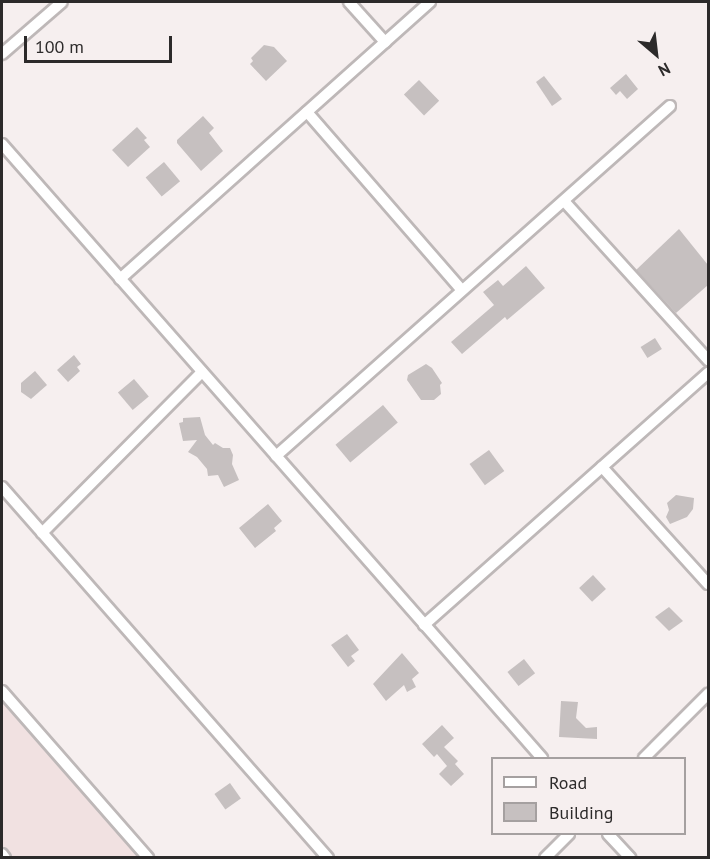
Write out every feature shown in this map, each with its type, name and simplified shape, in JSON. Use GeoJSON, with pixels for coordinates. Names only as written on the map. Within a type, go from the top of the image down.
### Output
{"type":"FeatureCollection","features":[{"type":"Feature","properties":{"kind":"street"},"geometry":{"type":"LineString","coordinates":[[2,54],[62,2]]}},
{"type":"Feature","properties":{"kind":"street"},"geometry":{"type":"LineString","coordinates":[[349,2],[385,42]]}},
{"type":"Feature","properties":{"kind":"street"},"geometry":{"type":"LineString","coordinates":[[120,279],[430,2]]}},
{"type":"Feature","properties":{"kind":"street"},"geometry":{"type":"LineString","coordinates":[[276,456],[670,106]]}},
{"type":"Feature","properties":{"kind":"street"},"geometry":{"type":"LineString","coordinates":[[307,112],[462,290]]}},
{"type":"Feature","properties":{"kind":"street"},"geometry":{"type":"LineString","coordinates":[[2,144],[540,757]]}},
{"type":"Feature","properties":{"kind":"street"},"geometry":{"type":"LineString","coordinates":[[564,201],[708,360]]}},
{"type":"Feature","properties":{"kind":"street"},"geometry":{"type":"LineString","coordinates":[[42,533],[202,372]]}},
{"type":"Feature","properties":{"kind":"street"},"geometry":{"type":"LineString","coordinates":[[424,625],[708,373]]}},
{"type":"Feature","properties":{"kind":"street"},"geometry":{"type":"LineString","coordinates":[[602,467],[708,584]]}},
{"type":"Feature","properties":{"kind":"street"},"geometry":{"type":"LineString","coordinates":[[2,487],[328,858]]}},
{"type":"Feature","properties":{"kind":"street"},"geometry":{"type":"LineString","coordinates":[[2,691],[148,858]]}},
{"type":"Feature","properties":{"kind":"street"},"geometry":{"type":"LineString","coordinates":[[646,757],[708,694]]}},
{"type":"Feature","properties":{"kind":"street"},"geometry":{"type":"LineString","coordinates":[[545,858],[568,835]]}},
{"type":"Feature","properties":{"kind":"street"},"geometry":{"type":"LineString","coordinates":[[609,835],[630,858]]}},
{"type":"Feature","properties":{"kind":"street"},"geometry":{"type":"LineString","coordinates":[[2,854],[5,858]]}},
{"type":"Feature","properties":{"kind":"shaded area"},"geometry":{"type":"Polygon","coordinates":[[[2,699],[140,857],[2,857],[2,699]]]}},
{"type":"Feature","properties":{"kind":"building"},"geometry":{"type":"Polygon","coordinates":[[[264,45],[274,47],[287,61],[266,81],[250,64],[253,61],[251,58],[264,45]]]}},
{"type":"Feature","properties":{"kind":"building"},"geometry":{"type":"Polygon","coordinates":[[[626,74],[638,89],[627,99],[620,91],[616,95],[610,88],[626,74]]]}},
{"type":"Feature","properties":{"kind":"building"},"geometry":{"type":"Polygon","coordinates":[[[544,76],[562,99],[552,106],[536,82],[544,76]]]}},
{"type":"Feature","properties":{"kind":"building"},"geometry":{"type":"Polygon","coordinates":[[[419,80],[439,101],[424,115],[404,95],[419,80]]]}},
{"type":"Feature","properties":{"kind":"building"},"geometry":{"type":"Polygon","coordinates":[[[203,116],[214,128],[209,133],[223,151],[201,171],[177,143],[177,140],[203,116]]]}},
{"type":"Feature","properties":{"kind":"building"},"geometry":{"type":"Polygon","coordinates":[[[137,127],[147,138],[144,140],[150,147],[128,167],[112,150],[137,127]]]}},
{"type":"Feature","properties":{"kind":"building"},"geometry":{"type":"Polygon","coordinates":[[[164,162],[180,181],[162,197],[146,177],[164,162]]]}},
{"type":"Feature","properties":{"kind":"building"},"geometry":{"type":"Polygon","coordinates":[[[679,229],[708,265],[708,285],[676,313],[636,270],[679,229]]]}},
{"type":"Feature","properties":{"kind":"building"},"geometry":{"type":"Polygon","coordinates":[[[526,266],[545,288],[507,320],[505,317],[462,354],[451,342],[494,305],[483,292],[498,280],[503,286],[526,266]]]}},
{"type":"Feature","properties":{"kind":"building"},"geometry":{"type":"Polygon","coordinates":[[[655,338],[662,349],[647,358],[641,347],[655,338]]]}},
{"type":"Feature","properties":{"kind":"building"},"geometry":{"type":"Polygon","coordinates":[[[74,355],[81,364],[77,367],[80,371],[68,382],[57,370],[74,355]]]}},
{"type":"Feature","properties":{"kind":"building"},"geometry":{"type":"Polygon","coordinates":[[[426,364],[432,368],[442,383],[440,385],[441,394],[434,400],[421,400],[407,380],[408,375],[426,364]]]}},
{"type":"Feature","properties":{"kind":"building"},"geometry":{"type":"Polygon","coordinates":[[[35,371],[47,385],[31,399],[21,392],[21,383],[35,371]]]}},
{"type":"Feature","properties":{"kind":"building"},"geometry":{"type":"Polygon","coordinates":[[[134,379],[149,397],[133,410],[118,392],[134,379]]]}},
{"type":"Feature","properties":{"kind":"building"},"geometry":{"type":"Polygon","coordinates":[[[383,405],[398,423],[350,462],[336,445],[383,405]]]}},
{"type":"Feature","properties":{"kind":"building"},"geometry":{"type":"Polygon","coordinates":[[[200,417],[205,435],[213,445],[215,443],[223,448],[230,448],[233,455],[232,464],[239,480],[224,487],[218,475],[208,476],[207,469],[197,457],[188,452],[197,440],[183,441],[179,423],[183,422],[183,418],[200,417]]]}},
{"type":"Feature","properties":{"kind":"building"},"geometry":{"type":"Polygon","coordinates":[[[489,450],[504,471],[485,485],[470,464],[489,450]]]}},
{"type":"Feature","properties":{"kind":"building"},"geometry":{"type":"Polygon","coordinates":[[[676,495],[694,498],[693,509],[687,517],[670,524],[666,517],[669,510],[667,503],[676,495]]]}},
{"type":"Feature","properties":{"kind":"building"},"geometry":{"type":"Polygon","coordinates":[[[268,504],[282,521],[274,528],[276,531],[255,548],[239,528],[268,504]]]}},
{"type":"Feature","properties":{"kind":"building"},"geometry":{"type":"Polygon","coordinates":[[[593,575],[606,589],[592,602],[579,588],[593,575]]]}},
{"type":"Feature","properties":{"kind":"building"},"geometry":{"type":"Polygon","coordinates":[[[669,607],[683,621],[669,631],[655,617],[669,607]]]}},
{"type":"Feature","properties":{"kind":"building"},"geometry":{"type":"Polygon","coordinates":[[[347,634],[359,650],[351,656],[355,661],[348,667],[331,645],[347,634]]]}},
{"type":"Feature","properties":{"kind":"building"},"geometry":{"type":"Polygon","coordinates":[[[402,653],[419,673],[412,679],[416,687],[407,692],[404,685],[386,701],[373,684],[402,653]]]}},
{"type":"Feature","properties":{"kind":"building"},"geometry":{"type":"Polygon","coordinates":[[[524,659],[535,673],[519,686],[507,672],[524,659]]]}},
{"type":"Feature","properties":{"kind":"building"},"geometry":{"type":"Polygon","coordinates":[[[561,701],[578,702],[576,718],[586,728],[597,727],[597,739],[559,737],[561,701]]]}},
{"type":"Feature","properties":{"kind":"building"},"geometry":{"type":"Polygon","coordinates":[[[442,725],[454,738],[444,747],[458,761],[455,764],[464,774],[451,786],[439,774],[447,766],[437,754],[434,757],[422,744],[442,725]]]}},
{"type":"Feature","properties":{"kind":"building"},"geometry":{"type":"Polygon","coordinates":[[[230,783],[241,799],[225,809],[214,794],[230,783]]]}}]}
